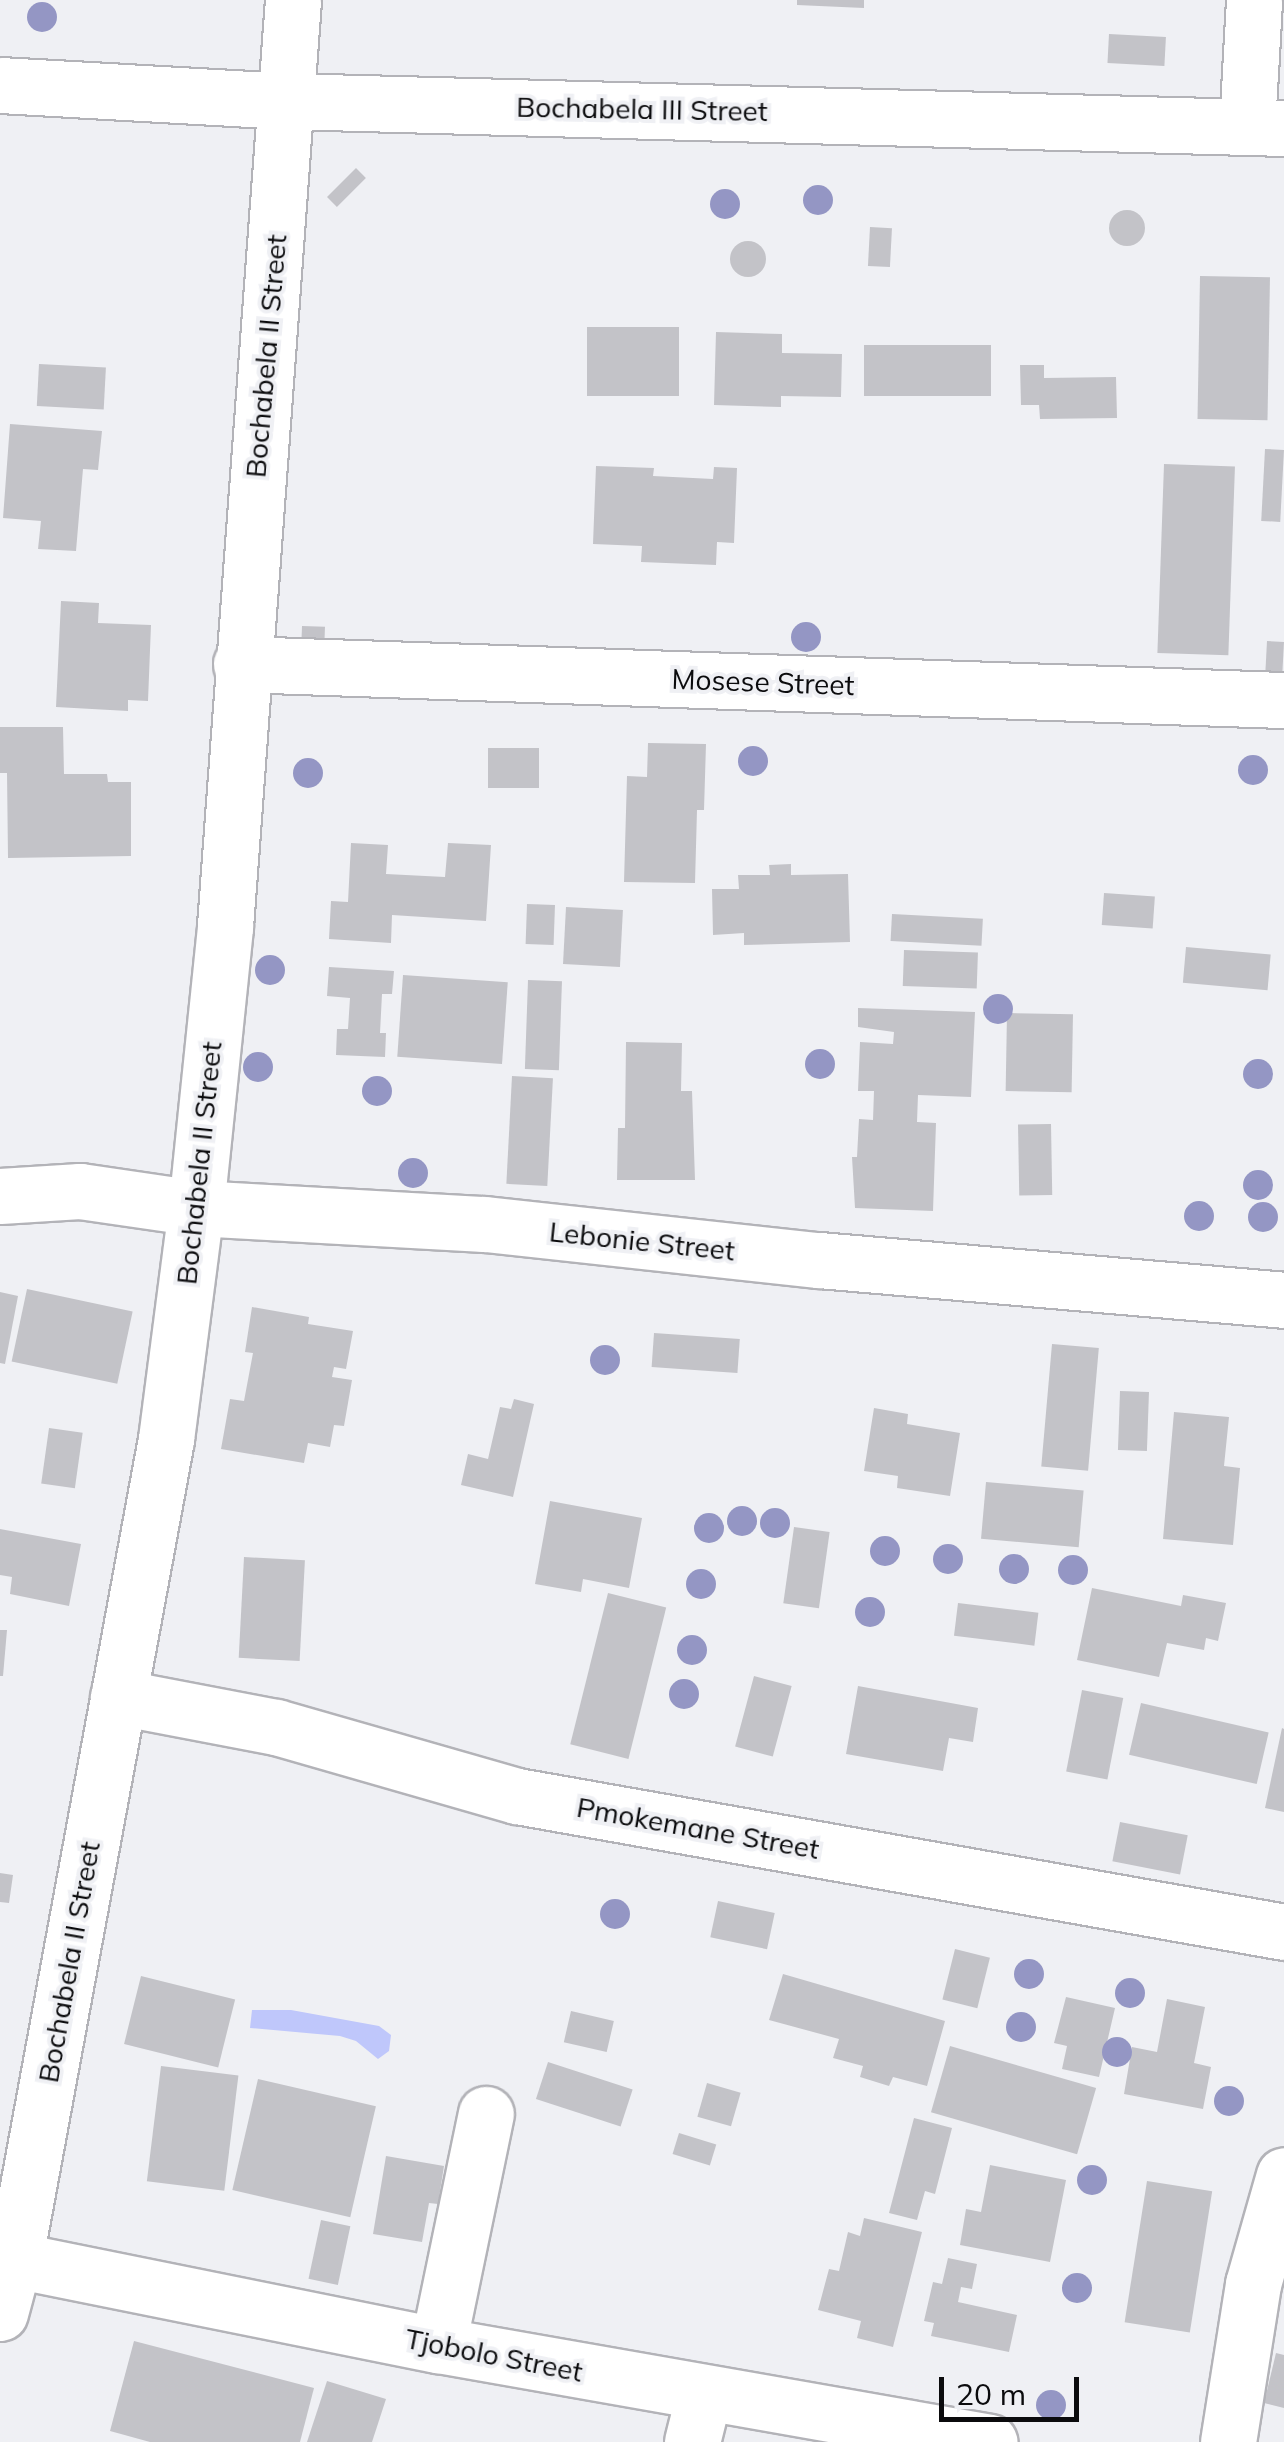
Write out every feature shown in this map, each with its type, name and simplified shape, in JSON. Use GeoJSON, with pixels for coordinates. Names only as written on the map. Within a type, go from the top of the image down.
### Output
{"type":"FeatureCollection","features":[{"type":"Feature","properties":{"kind":"street","name":"Bochabela II Street"},"geometry":{"type":"LineString","coordinates":[[0,2313],[166,1439],[196,1208],[225,926],[241,664],[293,0]]}},
{"type":"Feature","properties":{"kind":"street"},"geometry":{"type":"LineString","coordinates":[[1254,0],[1266,127]]}},
{"type":"Feature","properties":{"kind":"street","name":"Bochabela III Street"},"geometry":{"type":"LineString","coordinates":[[0,85],[288,102],[1266,127]]}},
{"type":"Feature","properties":{"kind":"street","name":"Mosese Street"},"geometry":{"type":"LineString","coordinates":[[241,664],[1284,700]]}},
{"type":"Feature","properties":{"kind":"street","name":"Lebonie Street"},"geometry":{"type":"LineString","coordinates":[[0,1196],[80,1191],[196,1208],[485,1224],[819,1260],[1284,1300]]}},
{"type":"Feature","properties":{"kind":"street","name":"Pmokemane Street"},"geometry":{"type":"LineString","coordinates":[[118,1697],[276,1728],[518,1796],[1284,1932]]}},
{"type":"Feature","properties":{"kind":"street"},"geometry":{"type":"LineString","coordinates":[[438,2345],[486,2114]]}},
{"type":"Feature","properties":{"kind":"street"},"geometry":{"type":"LineString","coordinates":[[1228,2442],[1253,2284],[1284,2174]]}},
{"type":"Feature","properties":{"kind":"street","name":"Tjobolo Street"},"geometry":{"type":"LineString","coordinates":[[8,2257],[438,2345],[698,2418],[990,2442]]}},
{"type":"Feature","properties":{"kind":"shaded area"},"geometry":{"type":"Polygon","coordinates":[[[252,2010],[291,2010],[379,2026],[391,2035],[389,2051],[378,2059],[356,2041],[340,2036],[250,2028],[252,2010]]]}},
{"type":"Feature","properties":{"kind":"building"},"geometry":{"type":"Polygon","coordinates":[[[797,0],[864,0],[864,8],[797,5],[797,0]]]}},
{"type":"Feature","properties":{"kind":"building"},"geometry":{"type":"Polygon","coordinates":[[[1109,34],[1166,37],[1164,66],[1107,63],[1109,34]]]}},
{"type":"Feature","properties":{"kind":"building"},"geometry":{"type":"Polygon","coordinates":[[[356,168],[366,178],[337,207],[327,197],[356,168]]]}},
{"type":"Feature","properties":{"kind":"building"},"geometry":{"type":"Polygon","coordinates":[[[1127,210],[1140,215],[1145,228],[1140,241],[1127,246],[1114,241],[1109,228],[1114,215],[1127,210]]]}},
{"type":"Feature","properties":{"kind":"building"},"geometry":{"type":"Polygon","coordinates":[[[870,227],[892,228],[890,267],[868,266],[870,227]]]}},
{"type":"Feature","properties":{"kind":"building"},"geometry":{"type":"Polygon","coordinates":[[[748,241],[761,246],[766,259],[761,272],[748,277],[735,272],[730,259],[735,246],[748,241]]]}},
{"type":"Feature","properties":{"kind":"building"},"geometry":{"type":"Polygon","coordinates":[[[1200,276],[1270,277],[1267,420],[1198,419],[1200,276]]]}},
{"type":"Feature","properties":{"kind":"building"},"geometry":{"type":"Polygon","coordinates":[[[587,327],[679,327],[679,396],[587,396],[587,327]]]}},
{"type":"Feature","properties":{"kind":"building"},"geometry":{"type":"Polygon","coordinates":[[[716,332],[782,334],[782,353],[842,354],[841,397],[781,396],[781,407],[714,405],[716,332]]]}},
{"type":"Feature","properties":{"kind":"building"},"geometry":{"type":"Polygon","coordinates":[[[864,345],[991,345],[991,396],[864,396],[864,345]]]}},
{"type":"Feature","properties":{"kind":"building"},"geometry":{"type":"Polygon","coordinates":[[[39,364],[106,368],[104,409],[37,406],[39,364]]]}},
{"type":"Feature","properties":{"kind":"building"},"geometry":{"type":"Polygon","coordinates":[[[1020,365],[1044,365],[1044,378],[1116,377],[1117,418],[1040,419],[1039,405],[1021,405],[1020,365]]]}},
{"type":"Feature","properties":{"kind":"building"},"geometry":{"type":"Polygon","coordinates":[[[10,424],[102,431],[98,470],[83,469],[76,551],[38,549],[41,521],[3,518],[10,424]]]}},
{"type":"Feature","properties":{"kind":"building"},"geometry":{"type":"Polygon","coordinates":[[[1265,449],[1284,450],[1280,522],[1261,521],[1265,449]]]}},
{"type":"Feature","properties":{"kind":"building"},"geometry":{"type":"Polygon","coordinates":[[[1164,464],[1235,466],[1228,655],[1157,653],[1164,464]]]}},
{"type":"Feature","properties":{"kind":"building"},"geometry":{"type":"Polygon","coordinates":[[[596,466],[654,468],[653,476],[713,479],[714,467],[737,468],[734,543],[717,542],[716,565],[641,562],[642,546],[593,544],[596,466]]]}},
{"type":"Feature","properties":{"kind":"building"},"geometry":{"type":"Polygon","coordinates":[[[61,601],[99,603],[98,623],[151,625],[148,701],[128,700],[128,711],[56,707],[61,601]]]}},
{"type":"Feature","properties":{"kind":"building"},"geometry":{"type":"Polygon","coordinates":[[[302,626],[325,627],[324,649],[301,648],[302,626]]]}},
{"type":"Feature","properties":{"kind":"building"},"geometry":{"type":"Polygon","coordinates":[[[1267,641],[1284,642],[1282,675],[1265,674],[1267,641]]]}},
{"type":"Feature","properties":{"kind":"building"},"geometry":{"type":"Polygon","coordinates":[[[0,727],[63,727],[64,774],[107,774],[108,782],[131,782],[131,856],[8,858],[7,773],[0,773],[0,727]]]}},
{"type":"Feature","properties":{"kind":"building"},"geometry":{"type":"Polygon","coordinates":[[[648,743],[706,744],[704,810],[697,810],[695,883],[624,882],[627,776],[647,777],[648,743]]]}},
{"type":"Feature","properties":{"kind":"building"},"geometry":{"type":"Polygon","coordinates":[[[488,748],[539,748],[539,788],[488,788],[488,748]]]}},
{"type":"Feature","properties":{"kind":"building"},"geometry":{"type":"Polygon","coordinates":[[[351,843],[388,845],[386,874],[445,877],[448,843],[491,845],[486,921],[392,915],[391,943],[329,939],[331,901],[348,902],[351,843]]]}},
{"type":"Feature","properties":{"kind":"building"},"geometry":{"type":"Polygon","coordinates":[[[791,864],[791,875],[848,874],[850,942],[744,945],[744,933],[713,935],[712,889],[739,889],[738,875],[770,875],[769,865],[791,864]]]}},
{"type":"Feature","properties":{"kind":"building"},"geometry":{"type":"Polygon","coordinates":[[[1104,893],[1155,897],[1153,928],[1102,925],[1104,893]]]}},
{"type":"Feature","properties":{"kind":"building"},"geometry":{"type":"Polygon","coordinates":[[[527,904],[555,905],[554,945],[526,944],[527,904]]]}},
{"type":"Feature","properties":{"kind":"building"},"geometry":{"type":"Polygon","coordinates":[[[566,907],[623,910],[620,967],[563,964],[566,907]]]}},
{"type":"Feature","properties":{"kind":"building"},"geometry":{"type":"Polygon","coordinates":[[[892,914],[983,919],[981,946],[891,941],[892,914]]]}},
{"type":"Feature","properties":{"kind":"building"},"geometry":{"type":"Polygon","coordinates":[[[1186,947],[1271,954],[1268,990],[1183,983],[1186,947]]]}},
{"type":"Feature","properties":{"kind":"building"},"geometry":{"type":"Polygon","coordinates":[[[904,950],[978,953],[977,989],[903,986],[904,950]]]}},
{"type":"Feature","properties":{"kind":"building"},"geometry":{"type":"Polygon","coordinates":[[[329,967],[394,971],[392,994],[382,994],[380,1033],[386,1033],[385,1057],[336,1055],[337,1029],[348,1029],[350,998],[327,996],[329,967]]]}},
{"type":"Feature","properties":{"kind":"building"},"geometry":{"type":"Polygon","coordinates":[[[403,975],[508,982],[502,1064],[397,1057],[403,975]]]}},
{"type":"Feature","properties":{"kind":"building"},"geometry":{"type":"Polygon","coordinates":[[[528,980],[562,981],[559,1070],[525,1069],[528,980]]]}},
{"type":"Feature","properties":{"kind":"building"},"geometry":{"type":"Polygon","coordinates":[[[858,1008],[975,1012],[971,1097],[918,1095],[917,1122],[936,1123],[933,1211],[855,1208],[852,1157],[857,1157],[859,1119],[873,1120],[874,1091],[858,1091],[860,1042],[893,1044],[894,1032],[858,1027],[858,1008]]]}},
{"type":"Feature","properties":{"kind":"building"},"geometry":{"type":"Polygon","coordinates":[[[1007,1013],[1073,1014],[1072,1092],[1006,1091],[1007,1013]]]}},
{"type":"Feature","properties":{"kind":"building"},"geometry":{"type":"Polygon","coordinates":[[[626,1042],[682,1043],[681,1091],[692,1091],[695,1180],[617,1180],[618,1128],[625,1128],[626,1042]]]}},
{"type":"Feature","properties":{"kind":"building"},"geometry":{"type":"Polygon","coordinates":[[[512,1076],[553,1078],[547,1186],[506,1184],[512,1076]]]}},
{"type":"Feature","properties":{"kind":"building"},"geometry":{"type":"Polygon","coordinates":[[[1051,1124],[1052,1195],[1019,1196],[1018,1125],[1051,1124]]]}},
{"type":"Feature","properties":{"kind":"building"},"geometry":{"type":"Polygon","coordinates":[[[27,1289],[133,1311],[117,1384],[12,1361],[27,1289]]]}},
{"type":"Feature","properties":{"kind":"building"},"geometry":{"type":"Polygon","coordinates":[[[0,1292],[18,1296],[5,1364],[0,1363],[0,1292]]]}},
{"type":"Feature","properties":{"kind":"building"},"geometry":{"type":"Polygon","coordinates":[[[252,1307],[309,1317],[308,1324],[353,1331],[346,1369],[334,1367],[332,1377],[352,1380],[344,1426],[334,1425],[330,1447],[308,1443],[304,1463],[221,1449],[230,1399],[244,1401],[253,1353],[245,1352],[252,1307]]]}},
{"type":"Feature","properties":{"kind":"building"},"geometry":{"type":"Polygon","coordinates":[[[654,1333],[740,1339],[737,1373],[652,1367],[654,1333]]]}},
{"type":"Feature","properties":{"kind":"building"},"geometry":{"type":"Polygon","coordinates":[[[1052,1344],[1099,1348],[1088,1471],[1041,1467],[1052,1344]]]}},
{"type":"Feature","properties":{"kind":"building"},"geometry":{"type":"Polygon","coordinates":[[[1120,1391],[1149,1392],[1147,1451],[1118,1450],[1120,1391]]]}},
{"type":"Feature","properties":{"kind":"building"},"geometry":{"type":"Polygon","coordinates":[[[514,1399],[534,1404],[513,1497],[461,1485],[468,1454],[488,1459],[500,1407],[511,1409],[514,1399]]]}},
{"type":"Feature","properties":{"kind":"building"},"geometry":{"type":"Polygon","coordinates":[[[874,1408],[908,1414],[907,1424],[960,1433],[950,1496],[897,1488],[898,1476],[864,1471],[874,1408]]]}},
{"type":"Feature","properties":{"kind":"building"},"geometry":{"type":"Polygon","coordinates":[[[1174,1412],[1229,1417],[1224,1466],[1240,1468],[1233,1545],[1163,1539],[1174,1412]]]}},
{"type":"Feature","properties":{"kind":"building"},"geometry":{"type":"Polygon","coordinates":[[[49,1428],[83,1433],[75,1488],[41,1483],[49,1428]]]}},
{"type":"Feature","properties":{"kind":"building"},"geometry":{"type":"Polygon","coordinates":[[[986,1482],[1084,1491],[1079,1547],[981,1539],[986,1482]]]}},
{"type":"Feature","properties":{"kind":"building"},"geometry":{"type":"Polygon","coordinates":[[[550,1501],[642,1518],[629,1588],[583,1579],[581,1592],[535,1584],[550,1501]]]}},
{"type":"Feature","properties":{"kind":"building"},"geometry":{"type":"Polygon","coordinates":[[[794,1527],[830,1532],[819,1608],[783,1603],[794,1527]]]}},
{"type":"Feature","properties":{"kind":"building"},"geometry":{"type":"Polygon","coordinates":[[[0,1529],[81,1544],[69,1606],[10,1594],[12,1577],[0,1575],[0,1529]]]}},
{"type":"Feature","properties":{"kind":"building"},"geometry":{"type":"Polygon","coordinates":[[[244,1557],[305,1560],[300,1661],[239,1658],[244,1557]]]}},
{"type":"Feature","properties":{"kind":"building"},"geometry":{"type":"Polygon","coordinates":[[[1092,1588],[1181,1606],[1183,1595],[1226,1603],[1218,1641],[1206,1638],[1204,1650],[1167,1643],[1159,1677],[1077,1660],[1092,1588]]]}},
{"type":"Feature","properties":{"kind":"building"},"geometry":{"type":"Polygon","coordinates":[[[608,1593],[666,1608],[628,1759],[570,1744],[608,1593]]]}},
{"type":"Feature","properties":{"kind":"building"},"geometry":{"type":"Polygon","coordinates":[[[958,1603],[1038,1613],[1034,1646],[954,1636],[958,1603]]]}},
{"type":"Feature","properties":{"kind":"building"},"geometry":{"type":"Polygon","coordinates":[[[0,1630],[7,1630],[3,1676],[0,1676],[0,1630]]]}},
{"type":"Feature","properties":{"kind":"building"},"geometry":{"type":"Polygon","coordinates":[[[754,1676],[792,1686],[773,1757],[735,1747],[754,1676]]]}},
{"type":"Feature","properties":{"kind":"building"},"geometry":{"type":"Polygon","coordinates":[[[858,1686],[978,1708],[973,1742],[949,1738],[943,1771],[846,1754],[858,1686]]]}},
{"type":"Feature","properties":{"kind":"building"},"geometry":{"type":"Polygon","coordinates":[[[1082,1690],[1123,1698],[1107,1779],[1066,1771],[1082,1690]]]}},
{"type":"Feature","properties":{"kind":"building"},"geometry":{"type":"Polygon","coordinates":[[[1141,1703],[1269,1732],[1257,1784],[1129,1755],[1141,1703]]]}},
{"type":"Feature","properties":{"kind":"building"},"geometry":{"type":"Polygon","coordinates":[[[1284,1729],[1284,1812],[1265,1808],[1284,1729]]]}},
{"type":"Feature","properties":{"kind":"building"},"geometry":{"type":"Polygon","coordinates":[[[1120,1822],[1188,1835],[1180,1874],[1112,1861],[1120,1822]]]}},
{"type":"Feature","properties":{"kind":"building"},"geometry":{"type":"Polygon","coordinates":[[[0,1873],[13,1875],[9,1903],[0,1902],[0,1873]]]}},
{"type":"Feature","properties":{"kind":"building"},"geometry":{"type":"Polygon","coordinates":[[[718,1901],[775,1913],[767,1949],[710,1937],[718,1901]]]}},
{"type":"Feature","properties":{"kind":"building"},"geometry":{"type":"Polygon","coordinates":[[[955,1949],[990,1958],[977,2008],[942,1999],[955,1949]]]}},
{"type":"Feature","properties":{"kind":"building"},"geometry":{"type":"Polygon","coordinates":[[[783,1974],[945,2021],[927,2086],[893,2077],[889,2086],[860,2077],[863,2066],[833,2058],[839,2039],[769,2020],[783,1974]]]}},
{"type":"Feature","properties":{"kind":"building"},"geometry":{"type":"Polygon","coordinates":[[[141,1976],[235,1999],[218,2067],[124,2044],[141,1976]]]}},
{"type":"Feature","properties":{"kind":"building"},"geometry":{"type":"Polygon","coordinates":[[[1066,1997],[1115,2008],[1099,2077],[1062,2069],[1067,2046],[1054,2043],[1066,1997]]]}},
{"type":"Feature","properties":{"kind":"building"},"geometry":{"type":"Polygon","coordinates":[[[1167,1999],[1205,2007],[1194,2063],[1211,2067],[1203,2109],[1124,2094],[1132,2047],[1157,2052],[1167,1999]]]}},
{"type":"Feature","properties":{"kind":"building"},"geometry":{"type":"Polygon","coordinates":[[[571,2011],[614,2021],[607,2052],[564,2042],[571,2011]]]}},
{"type":"Feature","properties":{"kind":"building"},"geometry":{"type":"Polygon","coordinates":[[[950,2046],[1096,2088],[1077,2154],[931,2112],[950,2046]]]}},
{"type":"Feature","properties":{"kind":"building"},"geometry":{"type":"Polygon","coordinates":[[[548,2062],[633,2090],[621,2127],[536,2099],[548,2062]]]}},
{"type":"Feature","properties":{"kind":"building"},"geometry":{"type":"Polygon","coordinates":[[[161,2066],[238,2076],[224,2191],[147,2181],[161,2066]]]}},
{"type":"Feature","properties":{"kind":"building"},"geometry":{"type":"Polygon","coordinates":[[[258,2079],[376,2106],[350,2217],[232,2190],[258,2079]]]}},
{"type":"Feature","properties":{"kind":"building"},"geometry":{"type":"Polygon","coordinates":[[[707,2083],[741,2093],[731,2126],[697,2117],[707,2083]]]}},
{"type":"Feature","properties":{"kind":"building"},"geometry":{"type":"Polygon","coordinates":[[[914,2118],[952,2128],[935,2194],[925,2191],[917,2220],[889,2213],[914,2118]]]}},
{"type":"Feature","properties":{"kind":"building"},"geometry":{"type":"Polygon","coordinates":[[[679,2133],[716,2144],[710,2165],[673,2154],[679,2133]]]}},
{"type":"Feature","properties":{"kind":"building"},"geometry":{"type":"Polygon","coordinates":[[[386,2156],[444,2166],[438,2204],[429,2203],[422,2242],[373,2234],[386,2156]]]}},
{"type":"Feature","properties":{"kind":"building"},"geometry":{"type":"Polygon","coordinates":[[[990,2165],[1066,2180],[1050,2262],[960,2245],[966,2209],[981,2212],[990,2165]]]}},
{"type":"Feature","properties":{"kind":"building"},"geometry":{"type":"Polygon","coordinates":[[[1147,2181],[1212,2191],[1190,2333],[1125,2322],[1147,2181]]]}},
{"type":"Feature","properties":{"kind":"building"},"geometry":{"type":"Polygon","coordinates":[[[864,2218],[922,2232],[893,2347],[857,2338],[861,2321],[818,2310],[829,2269],[839,2271],[848,2232],[860,2236],[864,2218]]]}},
{"type":"Feature","properties":{"kind":"building"},"geometry":{"type":"Polygon","coordinates":[[[321,2220],[350,2226],[338,2285],[309,2279],[321,2220]]]}},
{"type":"Feature","properties":{"kind":"building"},"geometry":{"type":"Polygon","coordinates":[[[948,2258],[977,2264],[972,2289],[961,2287],[958,2302],[1017,2315],[1009,2352],[931,2336],[934,2323],[924,2321],[933,2282],[942,2284],[948,2258]]]}},
{"type":"Feature","properties":{"kind":"building"},"geometry":{"type":"Polygon","coordinates":[[[134,2341],[314,2388],[300,2442],[150,2442],[110,2431],[134,2341]]]}},
{"type":"Feature","properties":{"kind":"building"},"geometry":{"type":"Polygon","coordinates":[[[1276,2353],[1284,2355],[1284,2408],[1264,2403],[1276,2353]]]}},
{"type":"Feature","properties":{"kind":"building"},"geometry":{"type":"Polygon","coordinates":[[[327,2381],[386,2399],[372,2442],[307,2442],[327,2381]]]}}]}
